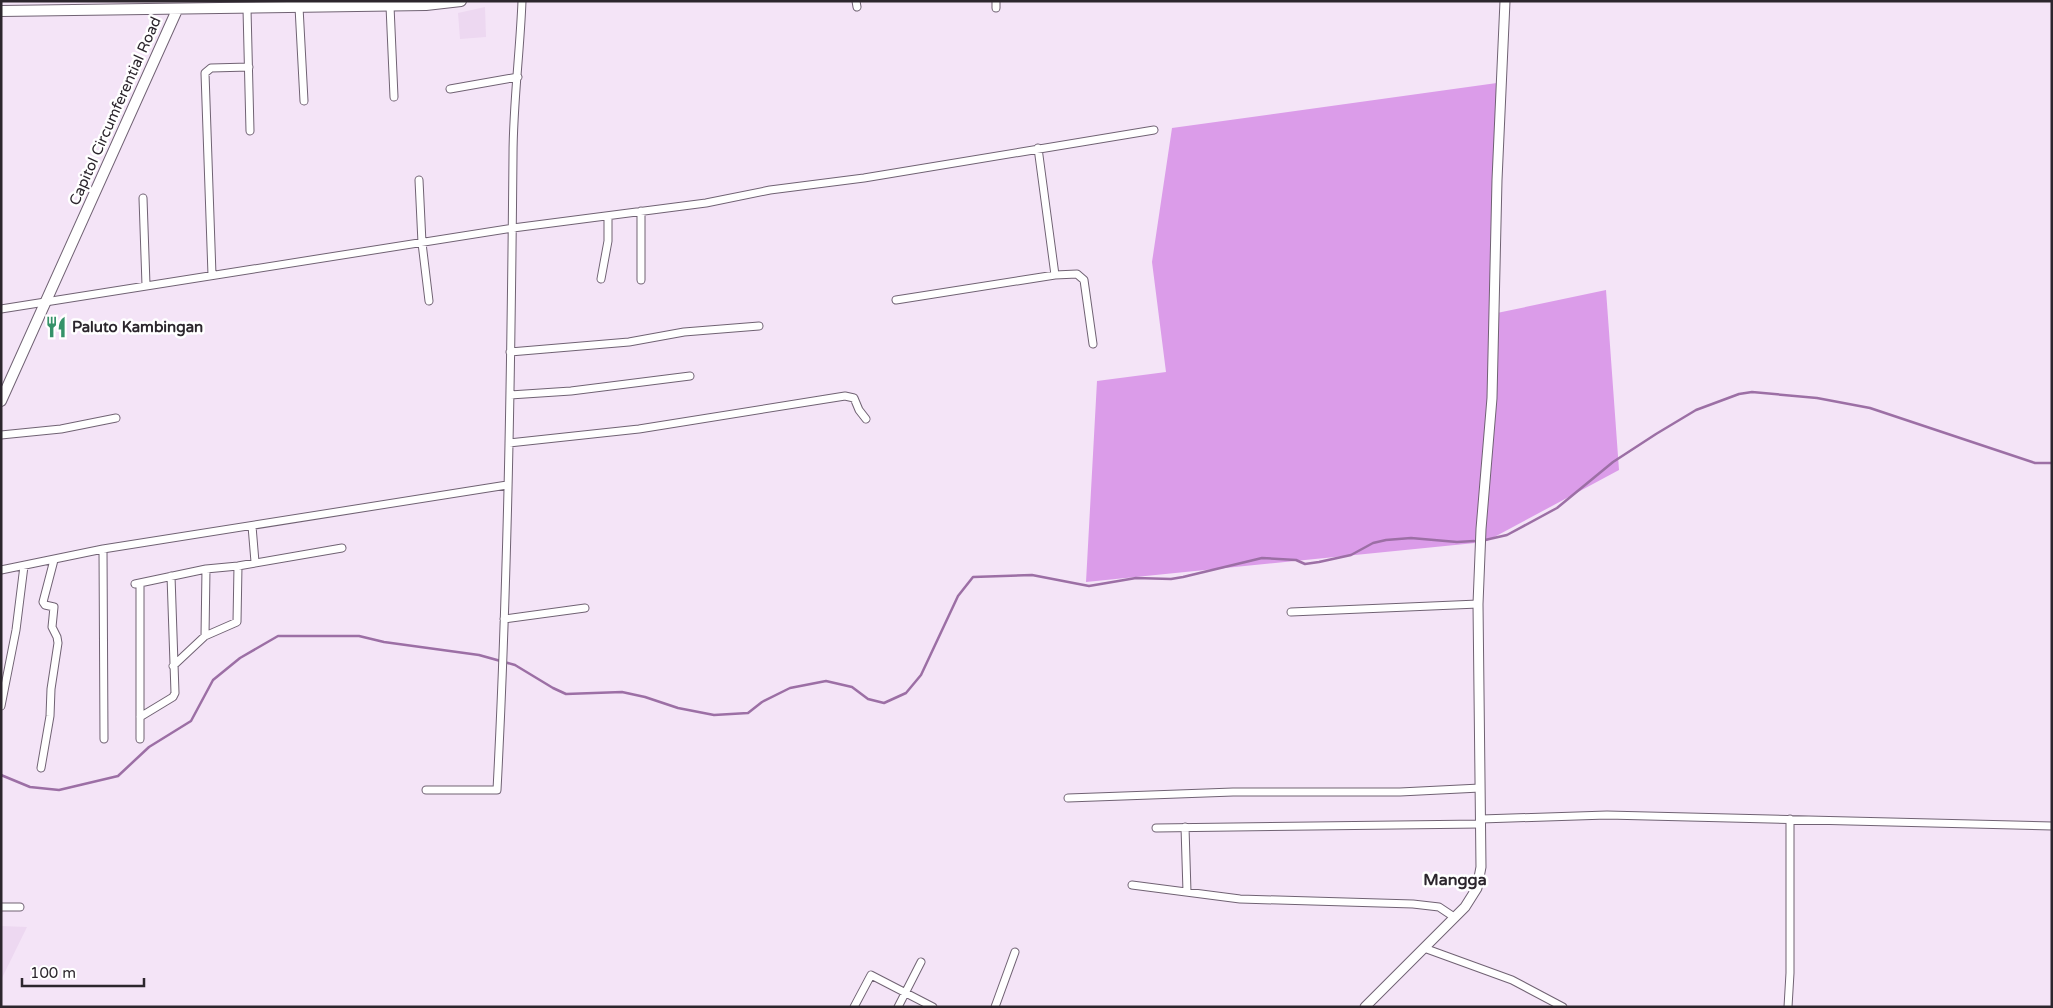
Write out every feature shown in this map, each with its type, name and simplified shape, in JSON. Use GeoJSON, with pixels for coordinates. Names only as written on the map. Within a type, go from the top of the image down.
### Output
{"type":"FeatureCollection","features":[{"type":"Feature","properties":{"kind":"main road","name":"Capitol Circumferential Road"},"geometry":{"type":"LineString","coordinates":[[1,401],[46,301],[170,7],[247,8],[273,5],[299,8],[338,4],[461,1]]}},
{"type":"Feature","properties":{"kind":"main road"},"geometry":{"type":"LineString","coordinates":[[1,12],[113,5],[170,7]]}},
{"type":"Feature","properties":{"kind":"street"},"geometry":{"type":"LineString","coordinates":[[426,790],[497,790],[504,652],[514,228],[513,154],[522,1]]}},
{"type":"Feature","properties":{"kind":"street"},"geometry":{"type":"LineString","coordinates":[[1365,1007],[1465,907],[1477,888],[1481,867],[1478,604],[1481,529],[1492,398],[1497,180],[1505,1]]}},
{"type":"Feature","properties":{"kind":"street"},"geometry":{"type":"LineString","coordinates":[[394,97],[395,4]]}},
{"type":"Feature","properties":{"kind":"street"},"geometry":{"type":"LineString","coordinates":[[247,8],[250,131]]}},
{"type":"Feature","properties":{"kind":"street"},"geometry":{"type":"LineString","coordinates":[[299,8],[304,101]]}},
{"type":"Feature","properties":{"kind":"street"},"geometry":{"type":"LineString","coordinates":[[212,275],[205,73],[211,68],[249,67]]}},
{"type":"Feature","properties":{"kind":"street"},"geometry":{"type":"LineString","coordinates":[[450,89],[518,77]]}},
{"type":"Feature","properties":{"kind":"street"},"geometry":{"type":"LineString","coordinates":[[1,309],[514,228],[706,203],[789,187],[864,178],[1154,130]]}},
{"type":"Feature","properties":{"kind":"street"},"geometry":{"type":"LineString","coordinates":[[1038,148],[1055,275]]}},
{"type":"Feature","properties":{"kind":"street"},"geometry":{"type":"LineString","coordinates":[[419,180],[422,243],[429,301]]}},
{"type":"Feature","properties":{"kind":"street"},"geometry":{"type":"LineString","coordinates":[[142,198],[146,285]]}},
{"type":"Feature","properties":{"kind":"street"},"geometry":{"type":"LineString","coordinates":[[641,211],[641,280]]}},
{"type":"Feature","properties":{"kind":"street"},"geometry":{"type":"LineString","coordinates":[[601,279],[608,241],[608,216]]}},
{"type":"Feature","properties":{"kind":"street"},"geometry":{"type":"LineString","coordinates":[[896,300],[1055,275],[1077,274],[1084,280],[1094,344]]}},
{"type":"Feature","properties":{"kind":"street"},"geometry":{"type":"LineString","coordinates":[[510,352],[629,342],[684,332],[759,326]]}},
{"type":"Feature","properties":{"kind":"street"},"geometry":{"type":"LineString","coordinates":[[510,396],[571,391],[690,376]]}},
{"type":"Feature","properties":{"kind":"street"},"geometry":{"type":"LineString","coordinates":[[509,443],[639,429],[844,396],[854,398],[859,410],[866,419]]}},
{"type":"Feature","properties":{"kind":"street"},"geometry":{"type":"LineString","coordinates":[[1,435],[61,429],[116,418]]}},
{"type":"Feature","properties":{"kind":"street"},"geometry":{"type":"LineString","coordinates":[[1,570],[103,549],[507,485]]}},
{"type":"Feature","properties":{"kind":"street"},"geometry":{"type":"LineString","coordinates":[[252,526],[255,562]]}},
{"type":"Feature","properties":{"kind":"street"},"geometry":{"type":"LineString","coordinates":[[140,739],[138,584],[206,569],[238,566],[342,548]]}},
{"type":"Feature","properties":{"kind":"street"},"geometry":{"type":"LineString","coordinates":[[103,549],[104,739]]}},
{"type":"Feature","properties":{"kind":"street"},"geometry":{"type":"LineString","coordinates":[[41,768],[50,716],[51,688],[58,643],[52,628],[54,607],[43,602],[54,560]]}},
{"type":"Feature","properties":{"kind":"street"},"geometry":{"type":"LineString","coordinates":[[1,706],[16,630],[24,566]]}},
{"type":"Feature","properties":{"kind":"street"},"geometry":{"type":"LineString","coordinates":[[173,666],[205,636],[237,622],[238,566]]}},
{"type":"Feature","properties":{"kind":"street"},"geometry":{"type":"LineString","coordinates":[[205,636],[206,569]]}},
{"type":"Feature","properties":{"kind":"street"},"geometry":{"type":"LineString","coordinates":[[140,717],[173,697],[171,576]]}},
{"type":"Feature","properties":{"kind":"street"},"geometry":{"type":"LineString","coordinates":[[1291,612],[1478,604]]}},
{"type":"Feature","properties":{"kind":"street"},"geometry":{"type":"LineString","coordinates":[[504,619],[585,608]]}},
{"type":"Feature","properties":{"kind":"street"},"geometry":{"type":"LineString","coordinates":[[1068,798],[1233,792],[1400,792],[1480,788]]}},
{"type":"Feature","properties":{"kind":"street"},"geometry":{"type":"LineString","coordinates":[[1156,828],[1481,821],[1607,816],[2052,826]]}},
{"type":"Feature","properties":{"kind":"street"},"geometry":{"type":"LineString","coordinates":[[1788,1007],[1790,973],[1790,819]]}},
{"type":"Feature","properties":{"kind":"street"},"geometry":{"type":"LineString","coordinates":[[1185,827],[1187,892]]}},
{"type":"Feature","properties":{"kind":"street"},"geometry":{"type":"LineString","coordinates":[[1132,885],[1240,899],[1413,904],[1439,907],[1454,917]]}},
{"type":"Feature","properties":{"kind":"street"},"geometry":{"type":"LineString","coordinates":[[1,907],[20,907]]}},
{"type":"Feature","properties":{"kind":"street"},"geometry":{"type":"LineString","coordinates":[[1424,948],[1512,980],[1563,1007]]}},
{"type":"Feature","properties":{"kind":"street"},"geometry":{"type":"LineString","coordinates":[[995,1007],[1015,952]]}},
{"type":"Feature","properties":{"kind":"street"},"geometry":{"type":"LineString","coordinates":[[898,1007],[921,962]]}},
{"type":"Feature","properties":{"kind":"street"},"geometry":{"type":"LineString","coordinates":[[854,1007],[870,975],[933,1007]]}},
{"type":"Feature","properties":{"kind":"shaded area"},"geometry":{"type":"Polygon","coordinates":[[[485,7],[486,37],[460,39],[458,13],[485,7]]]}},
{"type":"Feature","properties":{"kind":"shaded area"},"geometry":{"type":"Polygon","coordinates":[[[1504,82],[1497,313],[1606,290],[1619,470],[1485,542],[1086,582],[1097,381],[1166,372],[1152,262],[1172,128],[1504,82]]]}},
{"type":"Feature","properties":{"kind":"shaded area"},"geometry":{"type":"Polygon","coordinates":[[[1,926],[27,927],[1,980],[1,926]]]}},
{"type":"Feature","properties":{"kind":"waterway"},"geometry":{"type":"LineString","coordinates":[[1485,540],[1507,535],[1557,508],[1613,462],[1696,410],[1739,394],[1752,392],[1817,398],[1870,408],[2035,463],[2052,463]]}},
{"type":"Feature","properties":{"kind":"waterway"},"geometry":{"type":"LineString","coordinates":[[1,775],[30,787],[59,790],[118,776],[149,747],[191,721],[213,680],[240,658],[278,636],[359,636],[384,642],[479,655],[515,665],[566,694],[622,692],[645,697],[678,708],[714,715],[748,713],[762,702],[790,688],[826,681],[852,687],[868,699],[884,703],[906,693],[921,675],[958,596],[973,577],[1032,575],[1089,586],[1136,578],[1171,579],[1262,558],[1296,560],[1305,564],[1319,562],[1351,555],[1373,543],[1386,540],[1411,538],[1457,542],[1474,541]]}},
{"type":"Feature","properties":{"kind":"place","name":"Paluto Kambingan"},"geometry":{"type":"Point","coordinates":[56,327]}},
{"type":"Feature","properties":{"kind":"district","name":"Mangga"},"geometry":{"type":"Point","coordinates":[1455,880]}}]}
